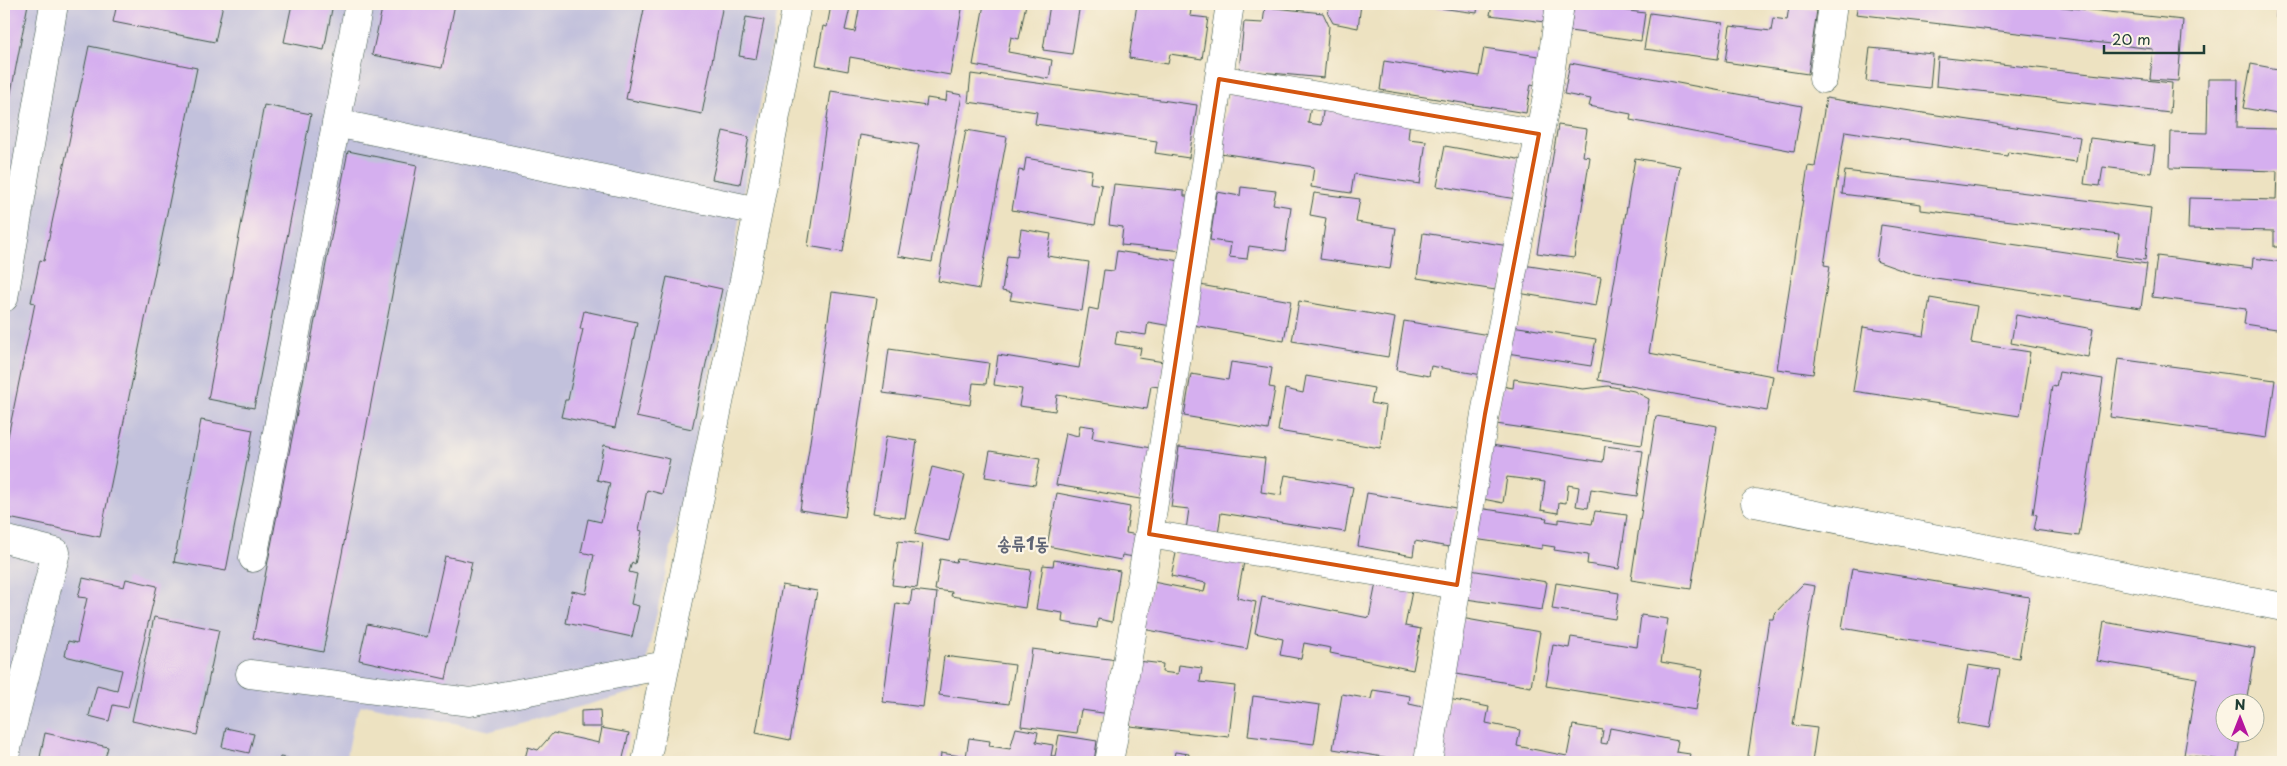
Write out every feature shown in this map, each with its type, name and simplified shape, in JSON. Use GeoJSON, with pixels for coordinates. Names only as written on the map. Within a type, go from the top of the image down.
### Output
{"type":"FeatureCollection","features":[{"type":"Feature","properties":{"kind":"street"},"geometry":{"type":"LineString","coordinates":[[4,298],[7,266],[54,4]]}},
{"type":"Feature","properties":{"kind":"street"},"geometry":{"type":"LineString","coordinates":[[253,558],[359,4]]}},
{"type":"Feature","properties":{"kind":"street"},"geometry":{"type":"LineString","coordinates":[[646,762],[653,667],[758,211],[797,4]]}},
{"type":"Feature","properties":{"kind":"street"},"geometry":{"type":"LineString","coordinates":[[1109,762],[1148,534],[1230,4]]}},
{"type":"Feature","properties":{"kind":"street"},"geometry":{"type":"LineString","coordinates":[[1428,762],[1484,414],[1539,134],[1560,4]]}},
{"type":"Feature","properties":{"kind":"street"},"geometry":{"type":"LineString","coordinates":[[1823,79],[1833,4]]}},
{"type":"Feature","properties":{"kind":"street"},"geometry":{"type":"LineString","coordinates":[[1218,79],[1539,134]]}},
{"type":"Feature","properties":{"kind":"street"},"geometry":{"type":"LineString","coordinates":[[336,123],[758,211]]}},
{"type":"Feature","properties":{"kind":"street"},"geometry":{"type":"LineString","coordinates":[[1755,503],[2283,607]]}},
{"type":"Feature","properties":{"kind":"street"},"geometry":{"type":"LineString","coordinates":[[1148,534],[1457,585]]}},
{"type":"Feature","properties":{"kind":"street"},"geometry":{"type":"LineString","coordinates":[[4,539],[56,552],[4,760]]}},
{"type":"Feature","properties":{"kind":"street"},"geometry":{"type":"LineString","coordinates":[[250,674],[470,702],[653,667]]}},
{"type":"Feature","properties":{"kind":"highlighted area"},"geometry":{"type":"Polygon","coordinates":[[[1219,79],[1539,134],[1485,414],[1457,585],[1149,534],[1219,79]]]}},
{"type":"Feature","properties":{"kind":"shaded area"},"geometry":{"type":"Polygon","coordinates":[[[4,4],[779,4],[743,194],[729,287],[649,648],[645,689],[491,731],[370,705],[361,706],[354,719],[346,762],[138,762],[113,757],[112,762],[4,762],[4,4]]]}},
{"type":"Feature","properties":{"kind":"building"},"geometry":{"type":"Polygon","coordinates":[[[4,4],[28,4],[5,124],[4,124],[4,4]]]}},
{"type":"Feature","properties":{"kind":"building"},"geometry":{"type":"Polygon","coordinates":[[[117,4],[223,4],[215,42],[113,22],[117,4]]]}},
{"type":"Feature","properties":{"kind":"building"},"geometry":{"type":"Polygon","coordinates":[[[292,4],[333,4],[324,50],[284,42],[292,4]]]}},
{"type":"Feature","properties":{"kind":"building"},"geometry":{"type":"Polygon","coordinates":[[[383,4],[455,4],[442,68],[372,55],[383,4]]]}},
{"type":"Feature","properties":{"kind":"building"},"geometry":{"type":"Polygon","coordinates":[[[645,4],[692,6],[692,4],[723,4],[702,114],[626,99],[645,4]]]}},
{"type":"Feature","properties":{"kind":"building"},"geometry":{"type":"Polygon","coordinates":[[[860,4],[963,4],[950,75],[850,57],[848,71],[816,65],[823,26],[827,27],[831,5],[850,8],[845,30],[855,32],[860,4]]]}},
{"type":"Feature","properties":{"kind":"building"},"geometry":{"type":"Polygon","coordinates":[[[984,4],[1026,4],[1019,39],[1011,37],[1008,52],[1052,60],[1049,79],[973,65],[984,4]]]}},
{"type":"Feature","properties":{"kind":"building"},"geometry":{"type":"Polygon","coordinates":[[[1050,4],[1080,4],[1072,54],[1043,50],[1050,4]]]}},
{"type":"Feature","properties":{"kind":"building"},"geometry":{"type":"Polygon","coordinates":[[[1137,4],[1192,4],[1190,16],[1208,18],[1202,59],[1170,54],[1168,64],[1129,58],[1137,4]]]}},
{"type":"Feature","properties":{"kind":"building"},"geometry":{"type":"Polygon","coordinates":[[[1330,4],[1361,4],[1358,28],[1333,23],[1328,14],[1330,4]]]}},
{"type":"Feature","properties":{"kind":"building"},"geometry":{"type":"Polygon","coordinates":[[[1410,4],[1478,4],[1477,13],[1410,4]]]}},
{"type":"Feature","properties":{"kind":"building"},"geometry":{"type":"Polygon","coordinates":[[[1492,4],[1555,4],[1552,23],[1490,15],[1492,4]]]}},
{"type":"Feature","properties":{"kind":"building"},"geometry":{"type":"Polygon","coordinates":[[[1574,4],[1645,13],[1641,41],[1570,31],[1574,4]]]}},
{"type":"Feature","properties":{"kind":"building"},"geometry":{"type":"Polygon","coordinates":[[[1858,4],[2035,4],[2183,20],[2178,81],[2150,79],[2153,49],[1856,14],[1858,4]]]}},
{"type":"Feature","properties":{"kind":"building"},"geometry":{"type":"Polygon","coordinates":[[[2277,4],[2283,4],[2283,19],[2276,18],[2277,4]]]}},
{"type":"Feature","properties":{"kind":"building"},"geometry":{"type":"Polygon","coordinates":[[[1789,6],[1817,10],[1808,74],[1725,62],[1730,26],[1771,31],[1773,18],[1787,20],[1789,6]]]}},
{"type":"Feature","properties":{"kind":"building"},"geometry":{"type":"Polygon","coordinates":[[[1265,7],[1323,13],[1329,26],[1324,78],[1239,70],[1244,22],[1263,23],[1265,7]]]}},
{"type":"Feature","properties":{"kind":"building"},"geometry":{"type":"Polygon","coordinates":[[[1650,13],[1723,23],[1718,59],[1644,49],[1650,13]]]}},
{"type":"Feature","properties":{"kind":"building"},"geometry":{"type":"Polygon","coordinates":[[[746,17],[764,20],[756,59],[739,56],[746,17]]]}},
{"type":"Feature","properties":{"kind":"building"},"geometry":{"type":"Polygon","coordinates":[[[89,46],[197,68],[100,537],[4,517],[4,456],[35,303],[31,302],[40,260],[44,261],[89,46]]]}},
{"type":"Feature","properties":{"kind":"building"},"geometry":{"type":"Polygon","coordinates":[[[1484,48],[1545,57],[1540,86],[1531,84],[1526,113],[1380,90],[1384,61],[1479,76],[1484,48]]]}},
{"type":"Feature","properties":{"kind":"building"},"geometry":{"type":"Polygon","coordinates":[[[1870,48],[1933,54],[1930,88],[1866,81],[1870,48]]]}},
{"type":"Feature","properties":{"kind":"building"},"geometry":{"type":"Polygon","coordinates":[[[1938,57],[2172,83],[2170,113],[1936,86],[1938,57]]]}},
{"type":"Feature","properties":{"kind":"building"},"geometry":{"type":"Polygon","coordinates":[[[1570,63],[1802,106],[1794,151],[1630,120],[1631,114],[1589,106],[1591,99],[1564,94],[1570,63]]]}},
{"type":"Feature","properties":{"kind":"building"},"geometry":{"type":"Polygon","coordinates":[[[2251,64],[2283,70],[2283,115],[2243,108],[2251,64]]]}},
{"type":"Feature","properties":{"kind":"building"},"geometry":{"type":"Polygon","coordinates":[[[971,74],[1197,105],[1189,158],[1155,153],[1157,141],[1035,124],[1037,112],[968,102],[971,74]]]}},
{"type":"Feature","properties":{"kind":"building"},"geometry":{"type":"Polygon","coordinates":[[[2208,79],[2238,79],[2237,128],[2278,129],[2278,135],[2283,135],[2283,247],[2274,247],[2274,231],[2188,229],[2189,198],[2276,200],[2277,171],[2170,168],[2171,132],[2207,133],[2208,79]]]}},
{"type":"Feature","properties":{"kind":"building"},"geometry":{"type":"Polygon","coordinates":[[[831,91],[926,106],[927,98],[946,101],[947,92],[962,95],[932,262],[898,256],[919,145],[860,135],[843,252],[808,246],[831,91]]]}},
{"type":"Feature","properties":{"kind":"building"},"geometry":{"type":"Polygon","coordinates":[[[1230,93],[1311,106],[1308,123],[1321,125],[1324,106],[1410,120],[1408,139],[1426,141],[1420,184],[1354,174],[1351,193],[1311,187],[1314,167],[1220,153],[1230,93]]]}},
{"type":"Feature","properties":{"kind":"building"},"geometry":{"type":"Polygon","coordinates":[[[1826,98],[2080,137],[2076,162],[2008,152],[2007,156],[1845,131],[1824,265],[1830,266],[1813,374],[1777,369],[1808,166],[1815,167],[1826,98]]]}},
{"type":"Feature","properties":{"kind":"building"},"geometry":{"type":"Polygon","coordinates":[[[264,105],[311,114],[254,408],[208,399],[264,105]]]}},
{"type":"Feature","properties":{"kind":"building"},"geometry":{"type":"Polygon","coordinates":[[[1558,125],[1587,129],[1583,156],[1590,157],[1574,258],[1537,253],[1558,125]]]}},
{"type":"Feature","properties":{"kind":"building"},"geometry":{"type":"Polygon","coordinates":[[[966,130],[1007,137],[979,289],[938,281],[966,130]]]}},
{"type":"Feature","properties":{"kind":"building"},"geometry":{"type":"Polygon","coordinates":[[[723,131],[749,137],[740,184],[712,179],[723,131]]]}},
{"type":"Feature","properties":{"kind":"building"},"geometry":{"type":"Polygon","coordinates":[[[2090,138],[2155,146],[2151,173],[2103,167],[2100,186],[2084,184],[2090,138]]]}},
{"type":"Feature","properties":{"kind":"building"},"geometry":{"type":"Polygon","coordinates":[[[1445,146],[1523,160],[1516,199],[1437,186],[1445,146]]]}},
{"type":"Feature","properties":{"kind":"building"},"geometry":{"type":"Polygon","coordinates":[[[348,151],[417,165],[323,652],[253,638],[348,151]]]}},
{"type":"Feature","properties":{"kind":"building"},"geometry":{"type":"Polygon","coordinates":[[[1026,158],[1092,170],[1090,183],[1102,185],[1095,225],[1012,210],[1019,170],[1024,171],[1026,158]]]}},
{"type":"Feature","properties":{"kind":"building"},"geometry":{"type":"Polygon","coordinates":[[[1635,158],[1680,166],[1649,353],[1773,376],[1767,411],[1598,380],[1635,158]]]}},
{"type":"Feature","properties":{"kind":"building"},"geometry":{"type":"Polygon","coordinates":[[[1845,171],[2151,208],[2145,260],[2116,256],[2119,234],[1921,210],[1921,204],[1842,194],[1845,171]]]}},
{"type":"Feature","properties":{"kind":"building"},"geometry":{"type":"Polygon","coordinates":[[[1114,184],[1184,191],[1184,196],[1190,196],[1184,251],[1121,245],[1123,227],[1109,225],[1114,184]]]}},
{"type":"Feature","properties":{"kind":"building"},"geometry":{"type":"Polygon","coordinates":[[[1241,187],[1276,191],[1273,204],[1291,207],[1285,251],[1249,246],[1247,259],[1229,257],[1231,243],[1210,240],[1217,192],[1240,196],[1241,187]]]}},
{"type":"Feature","properties":{"kind":"building"},"geometry":{"type":"Polygon","coordinates":[[[1314,193],[1360,199],[1356,222],[1396,228],[1390,269],[1320,259],[1326,218],[1310,215],[1314,193]]]}},
{"type":"Feature","properties":{"kind":"building"},"geometry":{"type":"Polygon","coordinates":[[[1881,225],[2147,264],[2141,308],[1915,275],[1876,261],[1881,225]]]}},
{"type":"Feature","properties":{"kind":"building"},"geometry":{"type":"Polygon","coordinates":[[[1021,229],[1051,234],[1047,256],[1089,262],[1082,311],[1010,300],[1012,293],[1002,291],[1007,256],[1017,257],[1021,229]]]}},
{"type":"Feature","properties":{"kind":"building"},"geometry":{"type":"Polygon","coordinates":[[[1423,233],[1509,246],[1502,291],[1417,278],[1423,233]]]}},
{"type":"Feature","properties":{"kind":"building"},"geometry":{"type":"Polygon","coordinates":[[[1117,251],[1180,261],[1171,326],[1148,322],[1146,335],[1117,331],[1115,344],[1141,348],[1139,358],[1164,362],[1160,387],[1151,386],[1147,409],[1057,395],[1055,411],[1019,406],[1022,389],[994,385],[998,355],[1079,368],[1089,308],[1098,310],[1104,270],[1114,271],[1117,251]]]}},
{"type":"Feature","properties":{"kind":"building"},"geometry":{"type":"Polygon","coordinates":[[[2157,256],[2252,268],[2253,258],[2283,262],[2279,310],[2283,311],[2283,330],[2244,324],[2246,309],[2152,297],[2157,256]]]}},
{"type":"Feature","properties":{"kind":"building"},"geometry":{"type":"Polygon","coordinates":[[[1523,265],[1601,277],[1596,306],[1518,293],[1523,265]]]}},
{"type":"Feature","properties":{"kind":"building"},"geometry":{"type":"Polygon","coordinates":[[[667,277],[722,289],[692,429],[636,417],[667,277]]]}},
{"type":"Feature","properties":{"kind":"building"},"geometry":{"type":"Polygon","coordinates":[[[1200,285],[1291,301],[1284,341],[1193,325],[1200,285]]]}},
{"type":"Feature","properties":{"kind":"building"},"geometry":{"type":"Polygon","coordinates":[[[832,292],[877,298],[845,517],[800,510],[832,292]]]}},
{"type":"Feature","properties":{"kind":"building"},"geometry":{"type":"Polygon","coordinates":[[[1930,298],[1977,306],[1971,343],[2030,352],[2020,416],[1853,391],[1863,327],[1924,336],[1930,298]]]}},
{"type":"Feature","properties":{"kind":"building"},"geometry":{"type":"Polygon","coordinates":[[[1299,301],[1395,318],[1388,357],[1292,341],[1299,301]]]}},
{"type":"Feature","properties":{"kind":"building"},"geometry":{"type":"Polygon","coordinates":[[[584,311],[637,322],[615,428],[561,417],[565,400],[568,400],[583,329],[580,329],[584,311]]]}},
{"type":"Feature","properties":{"kind":"building"},"geometry":{"type":"Polygon","coordinates":[[[2016,315],[2093,329],[2088,357],[2011,343],[2016,315]]]}},
{"type":"Feature","properties":{"kind":"building"},"geometry":{"type":"Polygon","coordinates":[[[1404,321],[1495,336],[1488,376],[1431,366],[1429,376],[1396,370],[1404,321]]]}},
{"type":"Feature","properties":{"kind":"building"},"geometry":{"type":"Polygon","coordinates":[[[1512,326],[1596,339],[1591,366],[1507,353],[1512,326]]]}},
{"type":"Feature","properties":{"kind":"building"},"geometry":{"type":"Polygon","coordinates":[[[889,349],[989,363],[986,384],[973,383],[970,405],[883,393],[889,349]]]}},
{"type":"Feature","properties":{"kind":"building"},"geometry":{"type":"Polygon","coordinates":[[[2118,359],[2275,380],[2267,438],[2110,417],[2118,359]]]}},
{"type":"Feature","properties":{"kind":"building"},"geometry":{"type":"Polygon","coordinates":[[[1231,362],[1272,368],[1269,387],[1275,388],[1268,430],[1184,416],[1191,374],[1228,380],[1231,362]]]}},
{"type":"Feature","properties":{"kind":"building"},"geometry":{"type":"Polygon","coordinates":[[[2059,372],[2103,379],[2079,536],[2034,530],[2037,515],[2033,514],[2052,386],[2056,387],[2059,372]]]}},
{"type":"Feature","properties":{"kind":"building"},"geometry":{"type":"Polygon","coordinates":[[[1306,376],[1374,388],[1371,403],[1386,406],[1380,448],[1278,431],[1285,389],[1303,393],[1306,376]]]}},
{"type":"Feature","properties":{"kind":"building"},"geometry":{"type":"Polygon","coordinates":[[[1514,379],[1583,389],[1608,386],[1634,391],[1649,399],[1642,445],[1496,424],[1502,386],[1513,388],[1514,379]]]}},
{"type":"Feature","properties":{"kind":"building"},"geometry":{"type":"Polygon","coordinates":[[[1656,416],[1717,426],[1691,589],[1631,580],[1656,416]]]}},
{"type":"Feature","properties":{"kind":"building"},"geometry":{"type":"Polygon","coordinates":[[[201,420],[253,430],[226,571],[174,562],[201,420]]]}},
{"type":"Feature","properties":{"kind":"building"},"geometry":{"type":"Polygon","coordinates":[[[1080,425],[1094,427],[1092,438],[1151,448],[1146,500],[1056,485],[1066,433],[1078,436],[1080,425]]]}},
{"type":"Feature","properties":{"kind":"building"},"geometry":{"type":"Polygon","coordinates":[[[886,436],[917,441],[905,518],[873,513],[886,436]]]}},
{"type":"Feature","properties":{"kind":"building"},"geometry":{"type":"Polygon","coordinates":[[[604,445],[670,459],[662,494],[647,490],[639,530],[642,531],[635,564],[632,562],[629,572],[637,574],[631,604],[639,606],[632,637],[566,623],[572,591],[586,594],[594,555],[581,552],[588,519],[601,522],[610,483],[597,480],[604,445]]]}},
{"type":"Feature","properties":{"kind":"building"},"geometry":{"type":"Polygon","coordinates":[[[1491,445],[1603,462],[1605,446],[1643,451],[1637,496],[1591,489],[1588,508],[1576,506],[1579,487],[1568,485],[1566,503],[1559,502],[1558,513],[1541,510],[1545,482],[1507,477],[1503,503],[1483,499],[1491,445]]]}},
{"type":"Feature","properties":{"kind":"building"},"geometry":{"type":"Polygon","coordinates":[[[1179,447],[1265,458],[1261,492],[1281,495],[1285,475],[1353,487],[1345,532],[1221,513],[1218,535],[1186,530],[1189,509],[1171,507],[1179,447]]]}},
{"type":"Feature","properties":{"kind":"building"},"geometry":{"type":"Polygon","coordinates":[[[990,451],[1040,459],[1035,485],[985,477],[990,451]]]}},
{"type":"Feature","properties":{"kind":"building"},"geometry":{"type":"Polygon","coordinates":[[[932,467],[965,475],[949,541],[915,534],[932,467]]]}},
{"type":"Feature","properties":{"kind":"building"},"geometry":{"type":"Polygon","coordinates":[[[1057,493],[1130,507],[1126,533],[1138,535],[1134,557],[1122,555],[1121,560],[1047,546],[1057,493]]]}},
{"type":"Feature","properties":{"kind":"building"},"geometry":{"type":"Polygon","coordinates":[[[1367,493],[1456,508],[1449,547],[1415,541],[1413,556],[1358,546],[1367,493]]]}},
{"type":"Feature","properties":{"kind":"building"},"geometry":{"type":"Polygon","coordinates":[[[1478,508],[1547,518],[1546,521],[1559,523],[1559,519],[1592,524],[1595,511],[1627,515],[1619,569],[1587,564],[1588,555],[1554,550],[1555,547],[1542,545],[1542,549],[1474,539],[1478,508]]]}},
{"type":"Feature","properties":{"kind":"building"},"geometry":{"type":"Polygon","coordinates":[[[898,541],[923,544],[917,588],[892,585],[898,541]]]}},
{"type":"Feature","properties":{"kind":"building"},"geometry":{"type":"Polygon","coordinates":[[[1177,549],[1244,562],[1237,598],[1256,602],[1247,649],[1143,629],[1153,582],[1204,592],[1206,583],[1171,576],[1177,549]]]}},
{"type":"Feature","properties":{"kind":"building"},"geometry":{"type":"Polygon","coordinates":[[[445,556],[472,562],[446,679],[359,660],[367,624],[427,637],[445,556]]]}},
{"type":"Feature","properties":{"kind":"building"},"geometry":{"type":"Polygon","coordinates":[[[940,559],[956,562],[957,559],[1031,570],[1025,608],[951,596],[952,592],[935,590],[940,559]]]}},
{"type":"Feature","properties":{"kind":"building"},"geometry":{"type":"Polygon","coordinates":[[[1054,560],[1120,571],[1112,622],[1098,619],[1097,628],[1062,622],[1063,613],[1036,609],[1043,565],[1053,566],[1054,560]]]}},
{"type":"Feature","properties":{"kind":"building"},"geometry":{"type":"Polygon","coordinates":[[[1852,568],[2029,597],[2019,658],[1842,628],[1852,568]]]}},
{"type":"Feature","properties":{"kind":"building"},"geometry":{"type":"Polygon","coordinates":[[[1470,570],[1547,582],[1542,610],[1466,599],[1470,570]]]}},
{"type":"Feature","properties":{"kind":"building"},"geometry":{"type":"Polygon","coordinates":[[[83,578],[124,587],[126,579],[157,586],[128,708],[113,705],[109,721],[89,716],[97,685],[117,690],[122,670],[65,656],[68,641],[77,643],[87,598],[78,597],[83,578]]]}},
{"type":"Feature","properties":{"kind":"building"},"geometry":{"type":"Polygon","coordinates":[[[1376,583],[1412,591],[1405,626],[1421,629],[1413,670],[1330,653],[1331,648],[1304,643],[1301,659],[1280,655],[1283,639],[1255,633],[1262,597],[1369,618],[1376,583]]]}},
{"type":"Feature","properties":{"kind":"building"},"geometry":{"type":"Polygon","coordinates":[[[1556,583],[1619,593],[1615,619],[1552,609],[1556,583]]]}},
{"type":"Feature","properties":{"kind":"building"},"geometry":{"type":"Polygon","coordinates":[[[1803,584],[1815,586],[1793,725],[1817,728],[1812,762],[1747,762],[1769,619],[1773,619],[1774,614],[1803,584]]]}},
{"type":"Feature","properties":{"kind":"building"},"geometry":{"type":"Polygon","coordinates":[[[782,585],[817,591],[790,740],[756,733],[782,585]]]}},
{"type":"Feature","properties":{"kind":"building"},"geometry":{"type":"Polygon","coordinates":[[[912,590],[937,593],[923,707],[883,702],[896,603],[910,605],[912,590]]]}},
{"type":"Feature","properties":{"kind":"building"},"geometry":{"type":"Polygon","coordinates":[[[1641,615],[1668,619],[1661,662],[1703,669],[1696,710],[1546,686],[1553,645],[1569,648],[1571,637],[1637,647],[1641,615]]]}},
{"type":"Feature","properties":{"kind":"building"},"geometry":{"type":"Polygon","coordinates":[[[154,617],[219,630],[197,735],[132,721],[154,617]]]}},
{"type":"Feature","properties":{"kind":"building"},"geometry":{"type":"Polygon","coordinates":[[[1461,618],[1540,632],[1531,687],[1451,673],[1461,618]]]}},
{"type":"Feature","properties":{"kind":"building"},"geometry":{"type":"Polygon","coordinates":[[[2104,622],[2255,648],[2248,694],[2214,694],[2214,744],[2239,744],[2236,762],[2184,755],[2197,678],[2097,661],[2104,622]]]}},
{"type":"Feature","properties":{"kind":"building"},"geometry":{"type":"Polygon","coordinates":[[[1032,649],[1117,660],[1110,714],[1081,710],[1077,733],[1021,726],[1032,649]]]}},
{"type":"Feature","properties":{"kind":"building"},"geometry":{"type":"Polygon","coordinates":[[[944,656],[1015,665],[1009,704],[939,695],[944,656]]]}},
{"type":"Feature","properties":{"kind":"building"},"geometry":{"type":"Polygon","coordinates":[[[1138,661],[1163,664],[1162,672],[1178,674],[1179,665],[1202,668],[1200,682],[1235,686],[1229,737],[1130,726],[1138,661]]]}},
{"type":"Feature","properties":{"kind":"building"},"geometry":{"type":"Polygon","coordinates":[[[1968,665],[2000,670],[1990,728],[1958,723],[1968,665]]]}},
{"type":"Feature","properties":{"kind":"building"},"geometry":{"type":"Polygon","coordinates":[[[1373,690],[1410,696],[1409,704],[1423,707],[1415,762],[1333,749],[1342,694],[1371,699],[1373,690]]]}},
{"type":"Feature","properties":{"kind":"building"},"geometry":{"type":"Polygon","coordinates":[[[1253,696],[1320,705],[1314,744],[1248,736],[1253,696]]]}},
{"type":"Feature","properties":{"kind":"building"},"geometry":{"type":"Polygon","coordinates":[[[1449,699],[1489,707],[1486,723],[1520,730],[1517,746],[1567,756],[1573,725],[1603,730],[1601,743],[1607,744],[1610,728],[1678,741],[1676,752],[1690,754],[1688,762],[1437,762],[1449,699]]]}},
{"type":"Feature","properties":{"kind":"building"},"geometry":{"type":"Polygon","coordinates":[[[600,710],[601,727],[581,727],[581,711],[600,710]]]}},
{"type":"Feature","properties":{"kind":"building"},"geometry":{"type":"Polygon","coordinates":[[[226,728],[254,734],[249,753],[222,747],[226,728]]]}},
{"type":"Feature","properties":{"kind":"building"},"geometry":{"type":"Polygon","coordinates":[[[602,728],[629,733],[622,762],[524,762],[528,747],[538,750],[553,733],[599,743],[602,728]]]}},
{"type":"Feature","properties":{"kind":"building"},"geometry":{"type":"Polygon","coordinates":[[[1016,728],[1038,732],[1036,742],[1053,745],[1051,756],[1055,756],[1059,735],[1097,741],[1094,762],[940,762],[941,753],[966,757],[969,738],[990,741],[989,746],[1010,749],[1016,728]]]}},
{"type":"Feature","properties":{"kind":"building"},"geometry":{"type":"Polygon","coordinates":[[[45,733],[108,747],[104,762],[39,762],[45,733]]]}},
{"type":"Feature","properties":{"kind":"building"},"geometry":{"type":"Polygon","coordinates":[[[1175,752],[1189,754],[1188,762],[1173,762],[1175,752]]]}},
{"type":"Feature","properties":{"kind":"building"},"geometry":{"type":"Polygon","coordinates":[[[280,757],[303,761],[279,762],[280,757]]]}},
{"type":"Feature","properties":{"kind":"district","name":"송류1동"},"geometry":{"type":"Point","coordinates":[1023,544]}}]}
